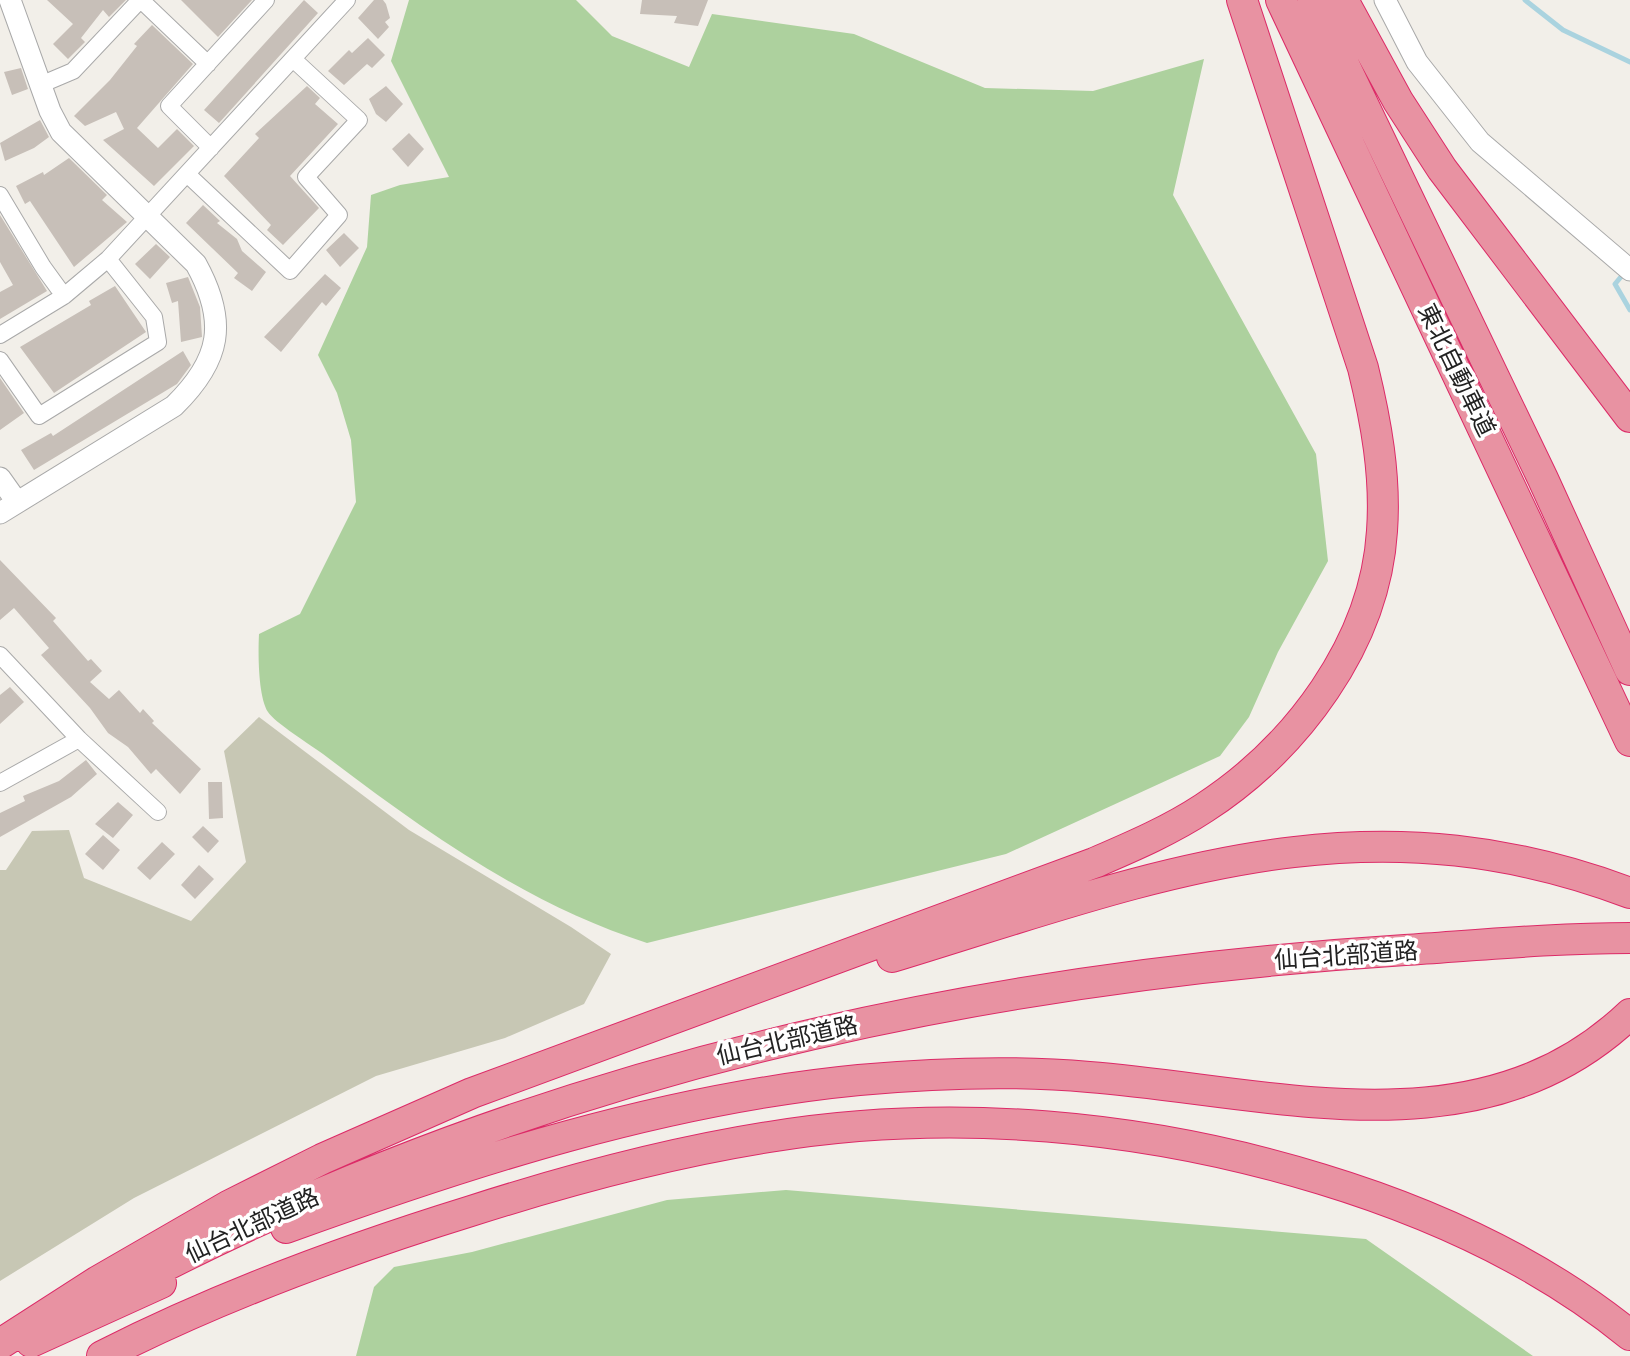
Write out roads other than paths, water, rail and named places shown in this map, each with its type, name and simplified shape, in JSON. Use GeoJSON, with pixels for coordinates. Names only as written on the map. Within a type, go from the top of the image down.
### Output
{"type":"FeatureCollection","features":[{"type":"Feature","properties":{"kind":"highway"},"geometry":{"type":"LineString","coordinates":[[0,1345],[98,1281],[181,1233],[322,1159],[472,1093],[1094,863],[1153,837],[1204,808],[1242,779],[1308,713],[1335,676],[1375,578],[1382,532],[1377,426],[1363,368],[1241,0]]}},
{"type":"Feature","properties":{"kind":"highway","name":"東北自動車道"},"geometry":{"type":"LineString","coordinates":[[1281,0],[1630,741]]}},
{"type":"Feature","properties":{"kind":"highway","name":"東北自動車道"},"geometry":{"type":"LineString","coordinates":[[1313,0],[1543,478],[1630,670]]}},
{"type":"Feature","properties":{"kind":"highway"},"geometry":{"type":"LineString","coordinates":[[1343,0],[1398,101],[1442,169],[1630,417]]}},
{"type":"Feature","properties":{"kind":"highway"},"geometry":{"type":"LineString","coordinates":[[693,1013],[1172,873],[1248,856],[1323,847],[1452,848],[1557,869],[1630,893]]}},
{"type":"Feature","properties":{"kind":"highway","name":"仙台北部道路"},"geometry":{"type":"LineString","coordinates":[[0,1356],[182,1257],[349,1181],[522,1115],[666,1069],[878,1019],[1072,983],[1329,954],[1630,938]]}},
{"type":"Feature","properties":{"kind":"highway"},"geometry":{"type":"LineString","coordinates":[[0,1356],[268,1235],[358,1202],[600,1128],[712,1102],[857,1080],[1017,1072],[1163,1084],[1307,1103],[1398,1107],[1451,1101],[1499,1089],[1539,1074],[1582,1050],[1630,1014]]}},
{"type":"Feature","properties":{"kind":"highway"},"geometry":{"type":"LineString","coordinates":[[102,1356],[160,1327],[294,1271],[524,1194],[646,1161],[770,1136],[876,1125],[983,1124],[1083,1129],[1173,1143],[1271,1164],[1386,1199],[1465,1231],[1537,1270],[1603,1313],[1630,1335]]}},
{"type":"Feature","properties":{"kind":"street"},"geometry":{"type":"LineString","coordinates":[[0,2],[7,0],[61,132],[197,264],[210,289],[217,318],[213,353],[189,392],[174,406],[8,508],[0,478]]}},
{"type":"Feature","properties":{"kind":"street"},"geometry":{"type":"LineString","coordinates":[[40,85],[73,71],[140,0],[208,64]]}},
{"type":"Feature","properties":{"kind":"street"},"geometry":{"type":"LineString","coordinates":[[211,148],[169,106],[266,0]]}},
{"type":"Feature","properties":{"kind":"street"},"geometry":{"type":"LineString","coordinates":[[0,335],[64,296],[108,259],[347,0]]}},
{"type":"Feature","properties":{"kind":"street"},"geometry":{"type":"LineString","coordinates":[[1385,0],[1417,62],[1480,142],[1625,265]]}},
{"type":"Feature","properties":{"kind":"street"},"geometry":{"type":"LineString","coordinates":[[187,174],[290,271],[339,215],[306,177],[359,120],[293,59]]}},
{"type":"Feature","properties":{"kind":"street"},"geometry":{"type":"LineString","coordinates":[[0,195],[64,296]]}},
{"type":"Feature","properties":{"kind":"street"},"geometry":{"type":"LineString","coordinates":[[0,360],[39,416],[158,342],[154,317],[108,259]]}},
{"type":"Feature","properties":{"kind":"street"},"geometry":{"type":"LineString","coordinates":[[0,655],[79,739],[158,812]]}},
{"type":"Feature","properties":{"kind":"street"},"geometry":{"type":"LineString","coordinates":[[0,783],[79,739]]}},
{"type":"Feature","properties":{"kind":"waterway"},"geometry":{"type":"LineString","coordinates":[[1525,0],[1563,30],[1630,62]]}},
{"type":"Feature","properties":{"kind":"waterway"},"geometry":{"type":"LineString","coordinates":[[1625,272],[1615,284],[1630,310]]}}]}
